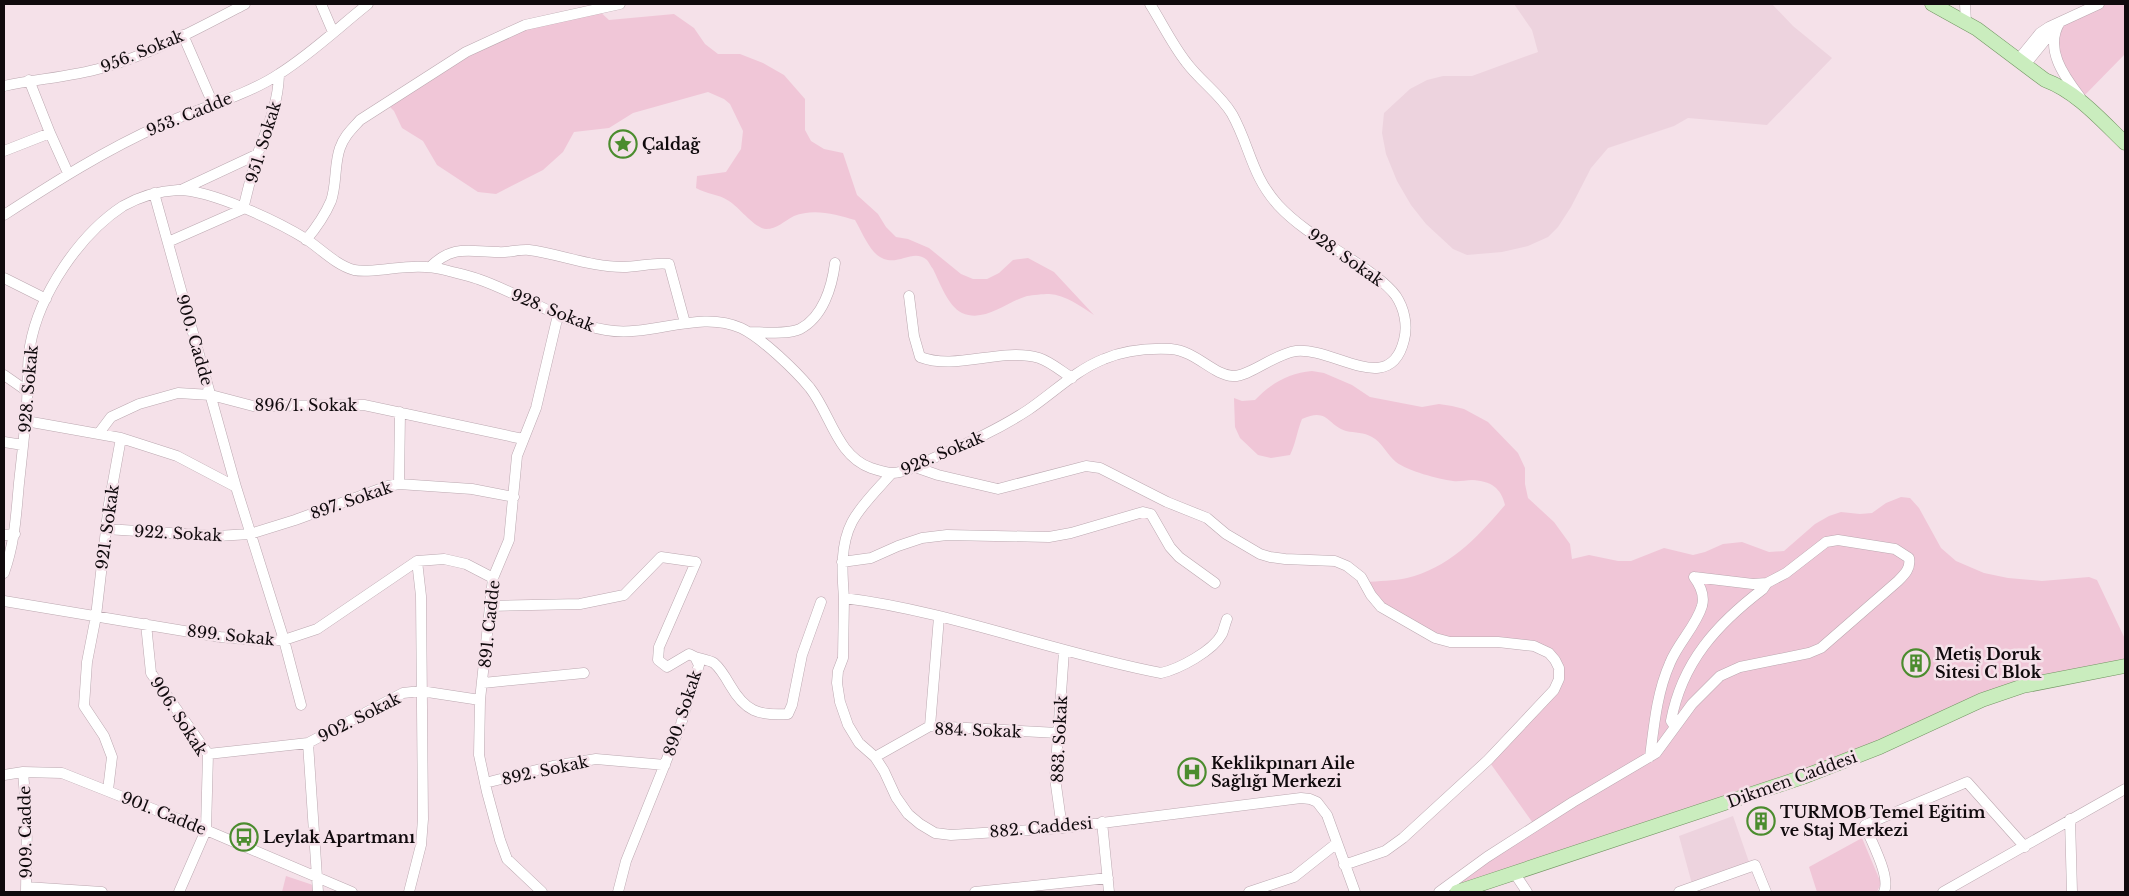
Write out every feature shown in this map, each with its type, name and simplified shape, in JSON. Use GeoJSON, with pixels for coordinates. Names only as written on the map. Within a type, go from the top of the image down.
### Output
{"type":"FeatureCollection","features":[{"type":"Feature","properties":{"kind":"main road"},"geometry":{"type":"LineString","coordinates":[[1932,4],[2024,60],[2050,73],[2058,85],[2088,107],[2125,143]]}},
{"type":"Feature","properties":{"kind":"main road","name":"Dikmen Caddesi"},"geometry":{"type":"LineString","coordinates":[[1457,892],[1803,777],[1880,747],[1982,700],[2023,686],[2125,666]]}},
{"type":"Feature","properties":{"kind":"street","name":"956. Sokak"},"geometry":{"type":"LineString","coordinates":[[4,86],[29,80],[100,69],[121,62],[183,36],[245,4]]}},
{"type":"Feature","properties":{"kind":"street"},"geometry":{"type":"LineString","coordinates":[[321,4],[333,32]]}},
{"type":"Feature","properties":{"kind":"street","name":"953. Cadde"},"geometry":{"type":"LineString","coordinates":[[4,216],[68,173],[136,136],[279,75],[368,4]]}},
{"type":"Feature","properties":{"kind":"street"},"geometry":{"type":"LineString","coordinates":[[306,240],[321,221],[331,201],[340,149],[347,134],[360,120],[466,52],[524,25],[620,4]]}},
{"type":"Feature","properties":{"kind":"street","name":"928. Sokak"},"geometry":{"type":"LineString","coordinates":[[4,573],[14,546],[9,534],[26,421],[30,344],[46,299],[62,270],[86,236],[126,204],[154,194],[181,190],[205,195],[242,209],[287,228],[352,269],[430,267],[480,280],[558,315],[611,331],[655,330],[685,323],[712,321],[738,326],[749,332],[795,372],[813,391],[840,442],[850,454],[864,466],[891,474],[915,467],[992,431],[1028,410],[1089,365],[1109,356],[1132,350],[1176,349],[1190,354],[1217,371],[1230,376],[1241,376],[1267,361],[1297,351],[1313,351],[1359,367],[1374,369],[1388,365],[1402,347],[1405,337],[1406,325],[1397,297],[1386,285],[1346,254],[1301,225],[1281,208],[1266,190],[1253,167],[1232,115],[1219,96],[1188,65],[1150,4]]}},
{"type":"Feature","properties":{"kind":"street"},"geometry":{"type":"LineString","coordinates":[[1965,4],[1966,23]]}},
{"type":"Feature","properties":{"kind":"street"},"geometry":{"type":"LineString","coordinates":[[2024,60],[2060,22],[2099,4]]}},
{"type":"Feature","properties":{"kind":"street"},"geometry":{"type":"LineString","coordinates":[[2060,22],[2053,38],[2054,52],[2064,73],[2088,107]]}},
{"type":"Feature","properties":{"kind":"street"},"geometry":{"type":"LineString","coordinates":[[183,36],[213,104]]}},
{"type":"Feature","properties":{"kind":"street","name":"951. Sokak"},"geometry":{"type":"LineString","coordinates":[[242,209],[258,154],[273,114],[278,92],[279,75]]}},
{"type":"Feature","properties":{"kind":"street"},"geometry":{"type":"LineString","coordinates":[[29,80],[68,173]]}},
{"type":"Feature","properties":{"kind":"street"},"geometry":{"type":"LineString","coordinates":[[4,151],[50,133]]}},
{"type":"Feature","properties":{"kind":"street"},"geometry":{"type":"LineString","coordinates":[[181,190],[258,154]]}},
{"type":"Feature","properties":{"kind":"street","name":"900. Cadde"},"geometry":{"type":"LineString","coordinates":[[154,194],[236,487],[284,640],[301,705]]}},
{"type":"Feature","properties":{"kind":"street"},"geometry":{"type":"LineString","coordinates":[[168,242],[242,209]]}},
{"type":"Feature","properties":{"kind":"street"},"geometry":{"type":"LineString","coordinates":[[430,267],[442,257],[463,250],[499,252],[528,250],[576,261],[624,267],[658,263],[669,264],[685,323]]}},
{"type":"Feature","properties":{"kind":"street"},"geometry":{"type":"LineString","coordinates":[[749,332],[798,330],[810,321],[818,313],[829,290],[835,263]]}},
{"type":"Feature","properties":{"kind":"street"},"geometry":{"type":"LineString","coordinates":[[4,278],[46,299]]}},
{"type":"Feature","properties":{"kind":"street"},"geometry":{"type":"LineString","coordinates":[[909,296],[914,336],[920,357],[941,361],[982,358],[1003,354],[1020,355],[1045,361],[1072,378]]}},
{"type":"Feature","properties":{"kind":"street","name":"891. Cadde"},"geometry":{"type":"LineString","coordinates":[[542,892],[507,859],[479,755],[480,700],[493,578],[509,540],[517,456],[536,408],[558,315]]}},
{"type":"Feature","properties":{"kind":"street"},"geometry":{"type":"LineString","coordinates":[[4,375],[27,391]]}},
{"type":"Feature","properties":{"kind":"street","name":"896/1. Sokak"},"geometry":{"type":"LineString","coordinates":[[99,433],[111,417],[139,404],[178,393],[211,395],[253,406],[364,405],[523,439]]}},
{"type":"Feature","properties":{"kind":"street"},"geometry":{"type":"LineString","coordinates":[[399,484],[400,412]]}},
{"type":"Feature","properties":{"kind":"street"},"geometry":{"type":"LineString","coordinates":[[26,421],[121,438],[177,456],[236,487]]}},
{"type":"Feature","properties":{"kind":"street","name":"921. Sokak"},"geometry":{"type":"LineString","coordinates":[[108,790],[112,758],[104,736],[84,706],[87,662],[96,616],[106,529],[121,438]]}},
{"type":"Feature","properties":{"kind":"street"},"geometry":{"type":"LineString","coordinates":[[4,442],[23,445]]}},
{"type":"Feature","properties":{"kind":"street"},"geometry":{"type":"LineString","coordinates":[[915,467],[938,475],[998,489],[1086,466],[1100,468],[1158,498],[1207,518],[1226,534],[1270,558],[1334,561],[1347,566],[1362,577],[1371,595],[1382,607],[1436,638],[1450,642],[1498,642],[1534,646],[1549,653],[1559,668],[1559,679],[1554,690],[1488,760],[1403,838],[1385,851],[1344,865]]}},
{"type":"Feature","properties":{"kind":"street","name":"882. Caddesi"},"geometry":{"type":"LineString","coordinates":[[891,474],[852,522],[846,536],[842,562],[844,598],[843,658],[838,671],[837,683],[840,702],[848,725],[856,737],[875,757],[896,797],[908,814],[935,833],[951,835],[1062,828],[1310,799],[1321,806],[1355,892]]}},
{"type":"Feature","properties":{"kind":"street","name":"897. Sokak"},"geometry":{"type":"LineString","coordinates":[[250,534],[295,520],[388,486],[399,484],[472,488],[514,497]]}},
{"type":"Feature","properties":{"kind":"street"},"geometry":{"type":"LineString","coordinates":[[1151,514],[1158,498]]}},
{"type":"Feature","properties":{"kind":"street"},"geometry":{"type":"LineString","coordinates":[[842,562],[871,558],[922,538],[947,535],[1050,537],[1071,533],[1143,512],[1151,514],[1170,547],[1179,557],[1215,583]]}},
{"type":"Feature","properties":{"kind":"street","name":"922. Sokak"},"geometry":{"type":"LineString","coordinates":[[106,529],[216,536],[250,534]]}},
{"type":"Feature","properties":{"kind":"street"},"geometry":{"type":"LineString","coordinates":[[1439,892],[1573,802],[1650,757],[1663,746],[1675,727],[1703,692],[1720,676],[1729,671],[1809,653],[1821,648],[1907,572],[1910,564],[1908,558],[1895,549],[1838,540],[1826,542],[1786,573],[1767,583],[1753,584],[1694,577],[1701,588],[1702,603],[1698,614],[1676,649],[1665,675],[1656,711],[1650,757]]}},
{"type":"Feature","properties":{"kind":"street","name":"890. Sokak"},"geometry":{"type":"LineString","coordinates":[[490,606],[580,604],[624,595],[661,557],[696,562],[659,647],[658,660],[667,667],[689,654],[695,657],[699,665],[682,724],[626,861],[618,892]]}},
{"type":"Feature","properties":{"kind":"street","name":"899. Sokak"},"geometry":{"type":"LineString","coordinates":[[4,601],[220,637],[263,641],[284,640],[317,629],[418,561],[444,559],[466,564],[493,578]]}},
{"type":"Feature","properties":{"kind":"street"},"geometry":{"type":"LineString","coordinates":[[409,892],[421,845],[422,828],[421,596],[418,561]]}},
{"type":"Feature","properties":{"kind":"street"},"geometry":{"type":"LineString","coordinates":[[1675,727],[1672,721],[1678,696],[1702,647],[1726,618],[1765,588],[1767,583]]}},
{"type":"Feature","properties":{"kind":"street"},"geometry":{"type":"LineString","coordinates":[[844,598],[939,618],[1064,651],[1161,672],[1173,670],[1190,661],[1217,641],[1227,619]]}},
{"type":"Feature","properties":{"kind":"street"},"geometry":{"type":"LineString","coordinates":[[695,657],[714,663],[735,693],[752,710],[763,714],[788,714],[792,705],[802,655],[821,602]]}},
{"type":"Feature","properties":{"kind":"street"},"geometry":{"type":"LineString","coordinates":[[930,726],[939,618]]}},
{"type":"Feature","properties":{"kind":"street","name":"906. Sokak"},"geometry":{"type":"LineString","coordinates":[[146,624],[151,673],[208,754],[206,830],[179,892]]}},
{"type":"Feature","properties":{"kind":"street","name":"883. Sokak"},"geometry":{"type":"LineString","coordinates":[[1062,828],[1055,778],[1064,651]]}},
{"type":"Feature","properties":{"kind":"street"},"geometry":{"type":"LineString","coordinates":[[483,683],[584,673]]}},
{"type":"Feature","properties":{"kind":"street","name":"902. Sokak"},"geometry":{"type":"LineString","coordinates":[[208,754],[308,743],[403,693],[421,691],[480,700]]}},
{"type":"Feature","properties":{"kind":"street","name":"884. Sokak"},"geometry":{"type":"LineString","coordinates":[[875,757],[930,726],[1058,734]]}},
{"type":"Feature","properties":{"kind":"street"},"geometry":{"type":"LineString","coordinates":[[308,743],[318,892]]}},
{"type":"Feature","properties":{"kind":"street","name":"892. Sokak"},"geometry":{"type":"LineString","coordinates":[[485,783],[553,766],[596,759],[665,765]]}},
{"type":"Feature","properties":{"kind":"street","name":"901. Cadde"},"geometry":{"type":"LineString","coordinates":[[4,775],[23,772],[62,773],[206,830],[352,892]]}},
{"type":"Feature","properties":{"kind":"street","name":"909. Cadde"},"geometry":{"type":"LineString","coordinates":[[23,772],[27,821],[26,889]]}},
{"type":"Feature","properties":{"kind":"street"},"geometry":{"type":"LineString","coordinates":[[1884,892],[1886,887],[1885,875],[1865,826],[1968,782],[2025,847]]}},
{"type":"Feature","properties":{"kind":"street"},"geometry":{"type":"LineString","coordinates":[[1943,892],[2125,789]]}},
{"type":"Feature","properties":{"kind":"street"},"geometry":{"type":"LineString","coordinates":[[2070,819],[2072,892]]}},
{"type":"Feature","properties":{"kind":"street"},"geometry":{"type":"LineString","coordinates":[[1102,822],[1109,892]]}},
{"type":"Feature","properties":{"kind":"street"},"geometry":{"type":"LineString","coordinates":[[1249,892],[1294,877],[1337,843]]}},
{"type":"Feature","properties":{"kind":"street"},"geometry":{"type":"LineString","coordinates":[[1679,892],[1755,865],[1766,892]]}},
{"type":"Feature","properties":{"kind":"street"},"geometry":{"type":"LineString","coordinates":[[1515,874],[1527,892]]}},
{"type":"Feature","properties":{"kind":"street"},"geometry":{"type":"LineString","coordinates":[[975,892],[1108,878]]}},
{"type":"Feature","properties":{"kind":"street"},"geometry":{"type":"LineString","coordinates":[[26,889],[102,892]]}},
{"type":"Feature","properties":{"kind":"shaded area"},"geometry":{"type":"Polygon","coordinates":[[[1514,4],[1772,4],[1793,26],[1832,58],[1767,125],[1688,118],[1674,126],[1608,148],[1591,168],[1571,207],[1558,227],[1548,237],[1528,246],[1502,252],[1467,255],[1453,249],[1426,224],[1411,205],[1397,181],[1386,154],[1382,133],[1384,113],[1410,89],[1427,80],[1443,76],[1472,76],[1538,52],[1532,30],[1514,4]]]}},
{"type":"Feature","properties":{"kind":"shaded area"},"geometry":{"type":"Polygon","coordinates":[[[2099,4],[2125,4],[2125,54],[2081,99],[2056,57],[2060,22],[2099,4]]]}},
{"type":"Feature","properties":{"kind":"shaded area"},"geometry":{"type":"Polygon","coordinates":[[[597,9],[609,20],[674,14],[694,28],[705,44],[718,54],[740,54],[763,63],[784,75],[805,99],[805,130],[811,141],[824,149],[843,153],[857,195],[878,214],[886,227],[896,237],[908,239],[929,248],[961,274],[973,279],[987,279],[999,273],[1013,260],[1028,258],[1054,272],[1094,315],[1067,299],[1049,294],[1027,296],[987,314],[971,315],[962,313],[957,310],[945,294],[927,260],[921,256],[895,260],[881,258],[866,241],[855,220],[832,214],[809,212],[794,216],[770,229],[761,228],[729,201],[696,188],[697,176],[726,172],[741,149],[743,131],[730,104],[724,99],[708,92],[633,113],[609,128],[574,132],[563,152],[543,170],[496,194],[478,192],[437,165],[423,141],[402,128],[394,111],[386,103],[525,25],[597,9]]]}},
{"type":"Feature","properties":{"kind":"shaded area"},"geometry":{"type":"Polygon","coordinates":[[[1312,371],[1324,373],[1352,385],[1370,397],[1422,407],[1439,404],[1452,406],[1464,409],[1488,422],[1518,453],[1525,468],[1525,484],[1528,498],[1554,522],[1570,544],[1572,559],[1589,555],[1618,561],[1631,561],[1664,548],[1693,555],[1723,544],[1742,542],[1769,552],[1784,551],[1815,524],[1829,516],[1841,512],[1872,513],[1886,503],[1901,497],[1910,498],[1919,508],[1941,548],[1956,561],[1984,573],[2008,578],[2042,581],[2089,577],[2097,580],[2125,639],[2125,666],[2048,680],[1919,730],[1457,892],[1439,892],[1535,826],[1488,760],[1543,703],[1559,668],[1540,648],[1450,642],[1381,607],[1365,582],[1407,578],[1436,567],[1462,550],[1505,505],[1501,494],[1494,486],[1472,480],[1447,480],[1408,468],[1396,462],[1379,442],[1369,435],[1346,431],[1327,418],[1317,415],[1302,419],[1290,455],[1271,458],[1258,455],[1240,438],[1235,427],[1234,398],[1242,401],[1255,400],[1281,380],[1296,374],[1312,371]]]}},
{"type":"Feature","properties":{"kind":"shaded area"},"geometry":{"type":"Polygon","coordinates":[[[1733,816],[1749,862],[1692,884],[1679,836],[1733,816]]]}},
{"type":"Feature","properties":{"kind":"shaded area"},"geometry":{"type":"Polygon","coordinates":[[[1862,838],[1881,883],[1877,892],[1817,892],[1809,867],[1862,838]]]}},
{"type":"Feature","properties":{"kind":"shaded area"},"geometry":{"type":"Polygon","coordinates":[[[286,876],[313,885],[313,892],[282,892],[286,876]]]}},
{"type":"Feature","properties":{"kind":"place","name":"Çaldağ"},"geometry":{"type":"Point","coordinates":[623,144]}},
{"type":"Feature","properties":{"kind":"place","name":"Metiş Doruk Sitesi C Blok"},"geometry":{"type":"Point","coordinates":[1916,663]}},
{"type":"Feature","properties":{"kind":"place","name":"Keklikpınarı Aile Sağlığı Merkezi"},"geometry":{"type":"Point","coordinates":[1192,772]}},
{"type":"Feature","properties":{"kind":"place","name":"TURMOB Temel Eğitim ve Staj Merkezi"},"geometry":{"type":"Point","coordinates":[1761,821]}},
{"type":"Feature","properties":{"kind":"place","name":"Leylak Apartmanı"},"geometry":{"type":"Point","coordinates":[244,837]}}]}
